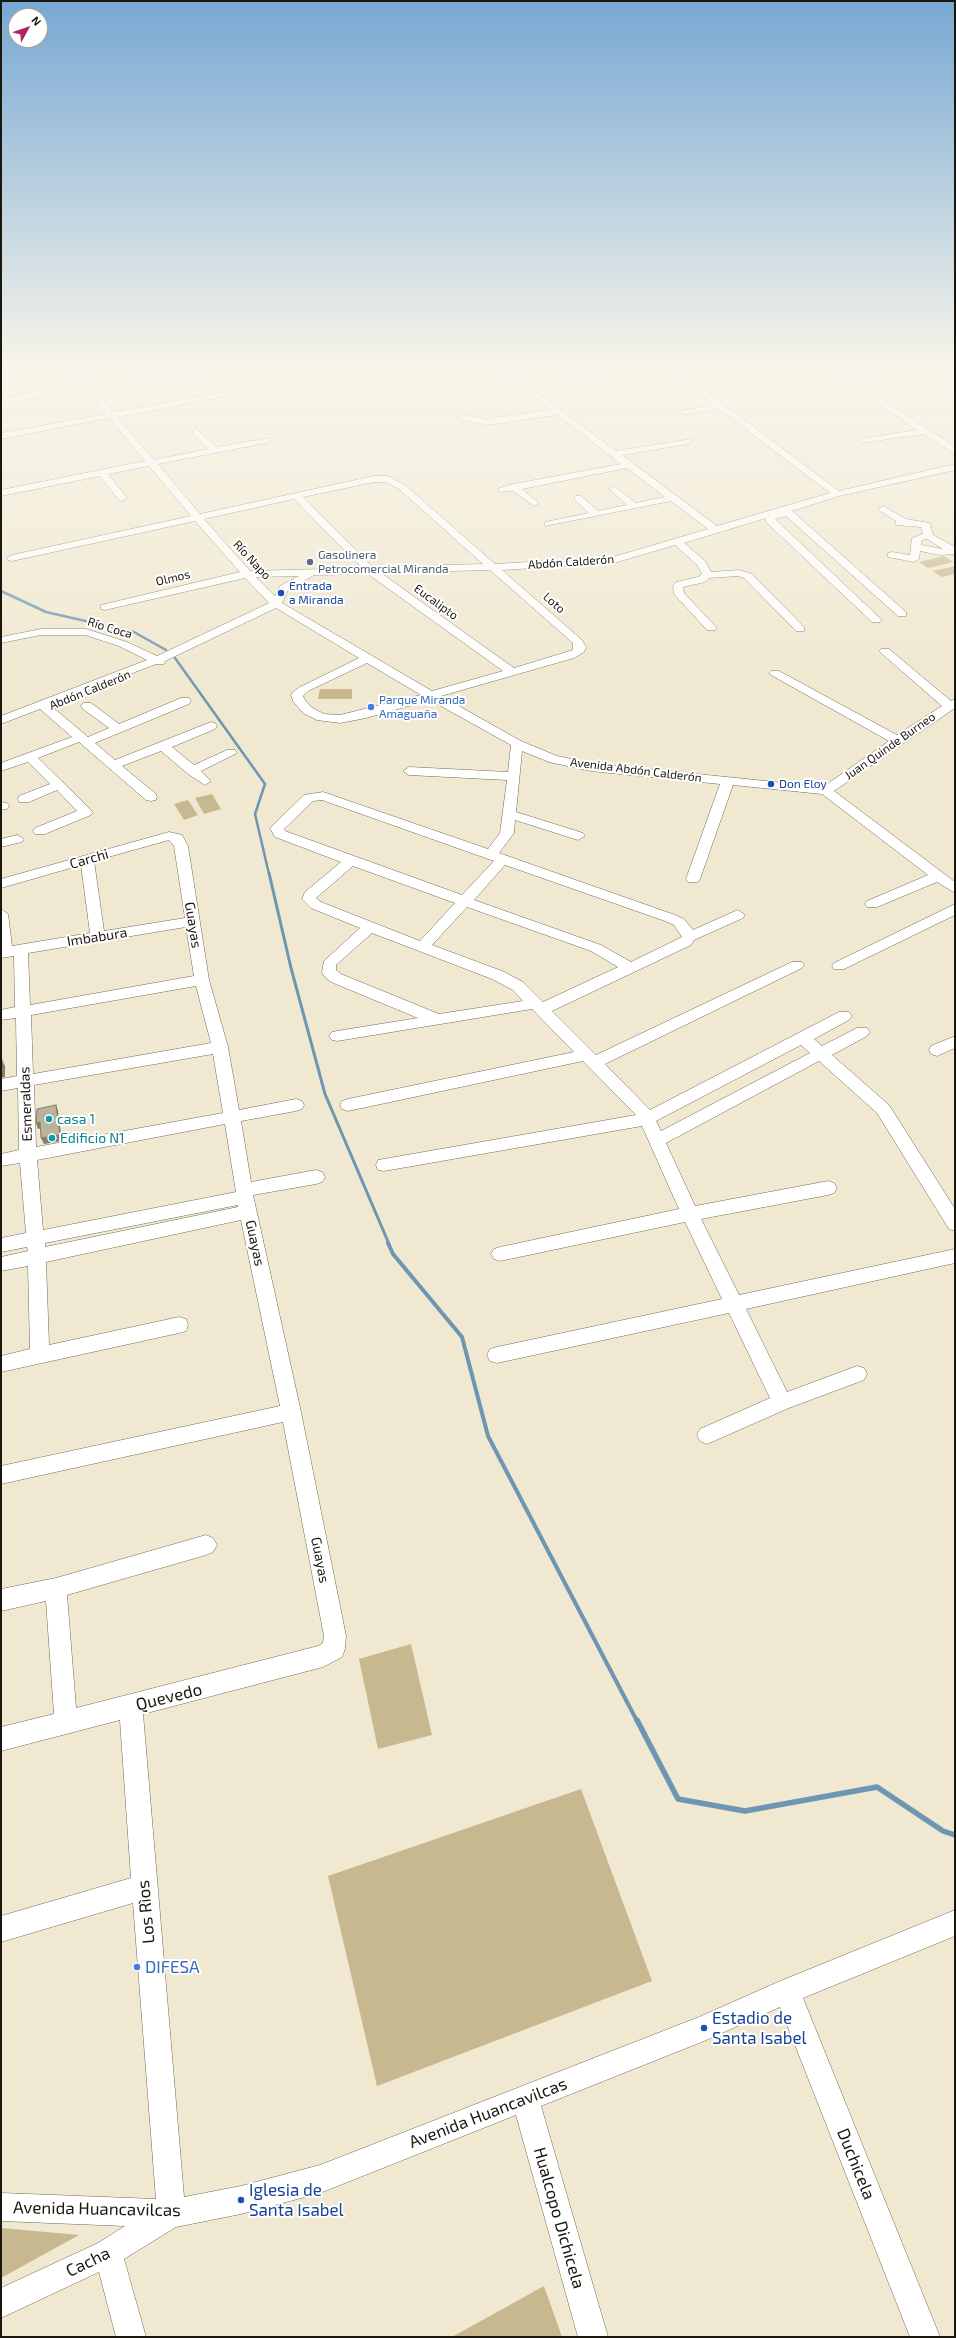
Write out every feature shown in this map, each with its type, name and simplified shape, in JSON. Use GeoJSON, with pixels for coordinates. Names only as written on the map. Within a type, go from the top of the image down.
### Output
{"type":"FeatureCollection","features":[{"type":"Feature","properties":{"kind":"street"},"geometry":{"type":"LineString","coordinates":[[1,494],[92,476]]}},
{"type":"Feature","properties":{"kind":"street"},"geometry":{"type":"LineString","coordinates":[[105,476],[122,498]]}},
{"type":"Feature","properties":{"kind":"street","name":"Río Napo"},"geometry":{"type":"LineString","coordinates":[[164,476],[197,517],[247,574],[276,604]]}},
{"type":"Feature","properties":{"kind":"street"},"geometry":{"type":"LineString","coordinates":[[502,490],[571,476]]}},
{"type":"Feature","properties":{"kind":"street"},"geometry":{"type":"LineString","coordinates":[[596,476],[634,506]]}},
{"type":"Feature","properties":{"kind":"street"},"geometry":{"type":"LineString","coordinates":[[644,476],[715,530]]}},
{"type":"Feature","properties":{"kind":"street"},"geometry":{"type":"LineString","coordinates":[[818,476],[841,493]]}},
{"type":"Feature","properties":{"kind":"street","name":"Abdón Calderón"},"geometry":{"type":"LineString","coordinates":[[247,574],[599,562],[632,556],[757,517],[786,511],[841,493],[915,476]]}},
{"type":"Feature","properties":{"kind":"street","name":"Loto"},"geometry":{"type":"LineString","coordinates":[[297,497],[374,479],[388,479],[402,487],[578,642],[580,647],[578,652],[570,656],[362,715],[340,719],[321,717],[307,710],[299,701],[297,695],[304,689],[368,658]]}},
{"type":"Feature","properties":{"kind":"street"},"geometry":{"type":"LineString","coordinates":[[553,480],[565,490]]}},
{"type":"Feature","properties":{"kind":"street"},"geometry":{"type":"LineString","coordinates":[[514,487],[534,503]]}},
{"type":"Feature","properties":{"kind":"street"},"geometry":{"type":"LineString","coordinates":[[12,558],[197,517],[297,497]]}},
{"type":"Feature","properties":{"kind":"street","name":"Eucalipto"},"geometry":{"type":"LineString","coordinates":[[297,497],[370,570],[513,673]]}},
{"type":"Feature","properties":{"kind":"street"},"geometry":{"type":"LineString","coordinates":[[578,498],[596,514]]}},
{"type":"Feature","properties":{"kind":"street"},"geometry":{"type":"LineString","coordinates":[[546,512],[553,523],[673,498]]}},
{"type":"Feature","properties":{"kind":"street"},"geometry":{"type":"LineString","coordinates":[[883,508],[902,522],[926,525],[928,536]]}},
{"type":"Feature","properties":{"kind":"street"},"geometry":{"type":"LineString","coordinates":[[770,519],[786,511],[902,614]]}},
{"type":"Feature","properties":{"kind":"street"},"geometry":{"type":"LineString","coordinates":[[757,517],[770,519],[876,620]]}},
{"type":"Feature","properties":{"kind":"street"},"geometry":{"type":"LineString","coordinates":[[892,555],[914,559],[917,538],[928,536],[954,551]]}},
{"type":"Feature","properties":{"kind":"street"},"geometry":{"type":"LineString","coordinates":[[677,542],[701,563],[706,575]]}},
{"type":"Feature","properties":{"kind":"street"},"geometry":{"type":"LineString","coordinates":[[916,547],[940,552],[954,551]]}},
{"type":"Feature","properties":{"kind":"street"},"geometry":{"type":"LineString","coordinates":[[276,604],[284,588],[298,579],[316,572]]}},
{"type":"Feature","properties":{"kind":"street"},"geometry":{"type":"LineString","coordinates":[[711,628],[679,594],[678,586],[680,584],[701,580],[706,575],[739,573],[748,576],[800,629]]}},
{"type":"Feature","properties":{"kind":"street","name":"Olmos"},"geometry":{"type":"LineString","coordinates":[[105,607],[247,574]]}},
{"type":"Feature","properties":{"kind":"street","name":"Abdón Calderón"},"geometry":{"type":"LineString","coordinates":[[1,726],[44,706],[158,661],[276,604]]}},
{"type":"Feature","properties":{"kind":"street","name":"Avenida Abdón Calderón"},"geometry":{"type":"LineString","coordinates":[[276,604],[517,744],[553,759],[591,767],[826,791]]}},
{"type":"Feature","properties":{"kind":"street","name":"Río Coca"},"geometry":{"type":"LineString","coordinates":[[1,640],[41,632],[86,632],[123,644],[158,661]]}},
{"type":"Feature","properties":{"kind":"street"},"geometry":{"type":"LineString","coordinates":[[885,651],[952,704]]}},
{"type":"Feature","properties":{"kind":"street"},"geometry":{"type":"LineString","coordinates":[[775,673],[897,740]]}},
{"type":"Feature","properties":{"kind":"street"},"geometry":{"type":"LineString","coordinates":[[1,767],[118,729],[185,702]]}},
{"type":"Feature","properties":{"kind":"street","name":"Juan Quinde Burneo"},"geometry":{"type":"LineString","coordinates":[[826,791],[897,740],[952,704]]}},
{"type":"Feature","properties":{"kind":"street"},"geometry":{"type":"LineString","coordinates":[[44,706],[151,797]]}},
{"type":"Feature","properties":{"kind":"street","name":"Abdón Calderón"},"geometry":{"type":"LineString","coordinates":[[1,720],[44,706]]}},
{"type":"Feature","properties":{"kind":"street"},"geometry":{"type":"LineString","coordinates":[[87,706],[118,729]]}},
{"type":"Feature","properties":{"kind":"street"},"geometry":{"type":"LineString","coordinates":[[114,765],[211,726]]}},
{"type":"Feature","properties":{"kind":"street"},"geometry":{"type":"LineString","coordinates":[[422,947],[464,901],[497,857],[506,833],[517,744]]}},
{"type":"Feature","properties":{"kind":"street"},"geometry":{"type":"LineString","coordinates":[[163,746],[205,781]]}},
{"type":"Feature","properties":{"kind":"street"},"geometry":{"type":"LineString","coordinates":[[192,771],[231,753]]}},
{"type":"Feature","properties":{"kind":"street"},"geometry":{"type":"LineString","coordinates":[[30,757],[86,812],[40,831]]}},
{"type":"Feature","properties":{"kind":"street"},"geometry":{"type":"LineString","coordinates":[[409,771],[513,776]]}},
{"type":"Feature","properties":{"kind":"street"},"geometry":{"type":"LineString","coordinates":[[694,879],[728,780]]}},
{"type":"Feature","properties":{"kind":"street"},"geometry":{"type":"LineString","coordinates":[[24,799],[58,785]]}},
{"type":"Feature","properties":{"kind":"street"},"geometry":{"type":"LineString","coordinates":[[826,791],[948,881]]}},
{"type":"Feature","properties":{"kind":"street"},"geometry":{"type":"LineString","coordinates":[[629,968],[617,959],[596,948],[351,861],[280,834],[276,828],[309,798],[323,796],[670,918],[683,927],[689,937]]}},
{"type":"Feature","properties":{"kind":"street"},"geometry":{"type":"LineString","coordinates":[[508,814],[578,836]]}},
{"type":"Feature","properties":{"kind":"street","name":"Carchi"},"geometry":{"type":"LineString","coordinates":[[1,884],[158,838],[169,836],[177,838]]}},
{"type":"Feature","properties":{"kind":"street","name":"Guayas"},"geometry":{"type":"LineString","coordinates":[[177,838],[181,846],[202,980],[220,1047],[246,1199],[291,1412],[334,1636],[334,1648]]}},
{"type":"Feature","properties":{"kind":"street"},"geometry":{"type":"LineString","coordinates":[[1,843],[17,839]]}},
{"type":"Feature","properties":{"kind":"street"},"geometry":{"type":"LineString","coordinates":[[87,859],[98,937]]}},
{"type":"Feature","properties":{"kind":"street"},"geometry":{"type":"LineString","coordinates":[[351,861],[310,895],[309,899],[316,904],[370,927],[509,980],[518,986],[647,1118],[690,1214],[782,1402]]}},
{"type":"Feature","properties":{"kind":"street"},"geometry":{"type":"LineString","coordinates":[[872,904],[948,881]]}},
{"type":"Feature","properties":{"kind":"street"},"geometry":{"type":"LineString","coordinates":[[839,966],[955,909]]}},
{"type":"Feature","properties":{"kind":"street"},"geometry":{"type":"LineString","coordinates":[[1,914],[9,952]]}},
{"type":"Feature","properties":{"kind":"street"},"geometry":{"type":"LineString","coordinates":[[337,1036],[436,1018],[538,1007],[686,942],[689,937],[738,915]]}},
{"type":"Feature","properties":{"kind":"street","name":"Imbabura"},"geometry":{"type":"LineString","coordinates":[[9,952],[192,922]]}},
{"type":"Feature","properties":{"kind":"street"},"geometry":{"type":"LineString","coordinates":[[370,927],[332,961],[328,968],[329,972],[336,978],[436,1018]]}},
{"type":"Feature","properties":{"kind":"street","name":"Esmeraldas"},"geometry":{"type":"LineString","coordinates":[[9,952],[22,992],[28,1155],[36,1238]]}},
{"type":"Feature","properties":{"kind":"street"},"geometry":{"type":"LineString","coordinates":[[348,1105],[590,1058],[797,965]]}},
{"type":"Feature","properties":{"kind":"street"},"geometry":{"type":"LineString","coordinates":[[1,1016],[202,980]]}},
{"type":"Feature","properties":{"kind":"street"},"geometry":{"type":"LineString","coordinates":[[384,1165],[647,1118],[844,1016]]}},
{"type":"Feature","properties":{"kind":"street"},"geometry":{"type":"LineString","coordinates":[[657,1140],[862,1032]]}},
{"type":"Feature","properties":{"kind":"street"},"geometry":{"type":"LineString","coordinates":[[803,1038],[883,1109],[955,1224]]}},
{"type":"Feature","properties":{"kind":"street"},"geometry":{"type":"LineString","coordinates":[[937,1050],[955,1040]]}},
{"type":"Feature","properties":{"kind":"street"},"geometry":{"type":"LineString","coordinates":[[1,1085],[25,1083],[220,1047]]}},
{"type":"Feature","properties":{"kind":"street"},"geometry":{"type":"LineString","coordinates":[[1,1160],[296,1105]]}},
{"type":"Feature","properties":{"kind":"street"},"geometry":{"type":"LineString","coordinates":[[1,1264],[37,1257],[246,1199],[316,1177]]}},
{"type":"Feature","properties":{"kind":"street"},"geometry":{"type":"LineString","coordinates":[[500,1254],[690,1214],[828,1188]]}},
{"type":"Feature","properties":{"kind":"street"},"geometry":{"type":"LineString","coordinates":[[1,1245],[246,1199]]}},
{"type":"Feature","properties":{"kind":"street"},"geometry":{"type":"LineString","coordinates":[[36,1238],[40,1355]]}},
{"type":"Feature","properties":{"kind":"street"},"geometry":{"type":"LineString","coordinates":[[497,1354],[955,1256]]}},
{"type":"Feature","properties":{"kind":"street"},"geometry":{"type":"LineString","coordinates":[[1,1364],[179,1325]]}},
{"type":"Feature","properties":{"kind":"street"},"geometry":{"type":"LineString","coordinates":[[706,1434],[782,1402],[857,1374]]}},
{"type":"Feature","properties":{"kind":"street"},"geometry":{"type":"LineString","coordinates":[[1,1475],[291,1412]]}},
{"type":"Feature","properties":{"kind":"street"},"geometry":{"type":"LineString","coordinates":[[1,1600],[56,1588],[206,1545]]}},
{"type":"Feature","properties":{"kind":"street"},"geometry":{"type":"LineString","coordinates":[[56,1588],[66,1722]]}},
{"type":"Feature","properties":{"kind":"street","name":"Quevedo"},"geometry":{"type":"LineString","coordinates":[[1,1739],[310,1660],[323,1656],[334,1648]]}},
{"type":"Feature","properties":{"kind":"street","name":"Los Rìos"},"geometry":{"type":"LineString","coordinates":[[132,1706],[144,1887],[171,2214]]}},
{"type":"Feature","properties":{"kind":"street"},"geometry":{"type":"LineString","coordinates":[[1,1929],[144,1887]]}},
{"type":"Feature","properties":{"kind":"street","name":"Avenida Huancavilcas"},"geometry":{"type":"LineString","coordinates":[[1,2207],[171,2214],[241,2200],[320,2179],[704,2028],[786,1991],[955,1923]]}},
{"type":"Feature","properties":{"kind":"street","name":"Duchicela"},"geometry":{"type":"LineString","coordinates":[[786,1991],[925,2337]]}},
{"type":"Feature","properties":{"kind":"street","name":"Hualcopo Dichicela"},"geometry":{"type":"LineString","coordinates":[[526,2098],[593,2337]]}},
{"type":"Feature","properties":{"kind":"street","name":"Cacha"},"geometry":{"type":"LineString","coordinates":[[1,2303],[108,2253],[171,2214]]}},
{"type":"Feature","properties":{"kind":"street"},"geometry":{"type":"LineString","coordinates":[[108,2253],[131,2337]]}},
{"type":"Feature","properties":{"kind":"shaded area"},"geometry":{"type":"Polygon","coordinates":[[[944,556],[953,562],[928,568],[919,562],[944,556]]]}},
{"type":"Feature","properties":{"kind":"shaded area"},"geometry":{"type":"Polygon","coordinates":[[[955,566],[955,574],[941,577],[933,571],[955,566]]]}},
{"type":"Feature","properties":{"kind":"shaded area"},"geometry":{"type":"Polygon","coordinates":[[[320,689],[352,689],[352,699],[318,699],[320,689]]]}},
{"type":"Feature","properties":{"kind":"shaded area"},"geometry":{"type":"Polygon","coordinates":[[[212,794],[221,809],[204,814],[195,798],[212,794]]]}},
{"type":"Feature","properties":{"kind":"shaded area"},"geometry":{"type":"Polygon","coordinates":[[[188,800],[198,815],[184,820],[174,804],[188,800]]]}},
{"type":"Feature","properties":{"kind":"shaded area"},"geometry":{"type":"Polygon","coordinates":[[[411,1644],[432,1735],[378,1749],[359,1659],[411,1644]]]}},
{"type":"Feature","properties":{"kind":"shaded area"},"geometry":{"type":"Polygon","coordinates":[[[581,1789],[652,1981],[377,2086],[328,1876],[581,1789]]]}},
{"type":"Feature","properties":{"kind":"shaded area"},"geometry":{"type":"Polygon","coordinates":[[[1,2228],[79,2235],[1,2278],[1,2228]]]}},
{"type":"Feature","properties":{"kind":"shaded area"},"geometry":{"type":"Polygon","coordinates":[[[544,2286],[562,2337],[452,2337],[544,2286]]]}},
{"type":"Feature","properties":{"kind":"building"},"geometry":{"type":"Polygon","coordinates":[[[2,1060],[3,1071],[1,1071],[1,1061],[2,1060]]]}},
{"type":"Feature","properties":{"kind":"building"},"geometry":{"type":"Polygon","coordinates":[[[56,1105],[60,1135],[41,1138],[40,1122],[36,1123],[37,1109],[56,1105]]]}},
{"type":"Feature","properties":{"kind":"waterway"},"geometry":{"type":"LineString","coordinates":[[1,591],[46,612],[134,632],[166,650]]}},
{"type":"Feature","properties":{"kind":"waterway"},"geometry":{"type":"LineString","coordinates":[[175,658],[265,784],[255,814],[269,874]]}},
{"type":"Feature","properties":{"kind":"waterway"},"geometry":{"type":"LineString","coordinates":[[269,873],[291,968],[325,1094],[389,1244]]}},
{"type":"Feature","properties":{"kind":"waterway"},"geometry":{"type":"LineString","coordinates":[[388,1243],[393,1254],[462,1337],[488,1436],[637,1721]]}},
{"type":"Feature","properties":{"kind":"waterway"},"geometry":{"type":"LineString","coordinates":[[637,1720],[678,1799],[745,1811],[877,1787],[943,1831],[955,1835]]}},
{"type":"Feature","properties":{"kind":"place","name":"Gasolinera Petrocomercial Miranda"},"geometry":{"type":"Point","coordinates":[310,562]}},
{"type":"Feature","properties":{"kind":"place","name":"Entrada a Miranda"},"geometry":{"type":"Point","coordinates":[281,593]}},
{"type":"Feature","properties":{"kind":"place","name":"Parque Miranda Amaguaña"},"geometry":{"type":"Point","coordinates":[371,707]}},
{"type":"Feature","properties":{"kind":"place","name":"Don Eloy"},"geometry":{"type":"Point","coordinates":[771,784]}},
{"type":"Feature","properties":{"kind":"place","name":"casa 1"},"geometry":{"type":"Point","coordinates":[49,1119]}},
{"type":"Feature","properties":{"kind":"place","name":"Edificio N1"},"geometry":{"type":"Point","coordinates":[52,1138]}},
{"type":"Feature","properties":{"kind":"place","name":"DIFESA"},"geometry":{"type":"Point","coordinates":[137,1967]}},
{"type":"Feature","properties":{"kind":"place","name":"Estadio de Santa Isabel"},"geometry":{"type":"Point","coordinates":[704,2028]}},
{"type":"Feature","properties":{"kind":"place","name":"Iglesia de Santa Isabel"},"geometry":{"type":"Point","coordinates":[241,2200]}}]}
